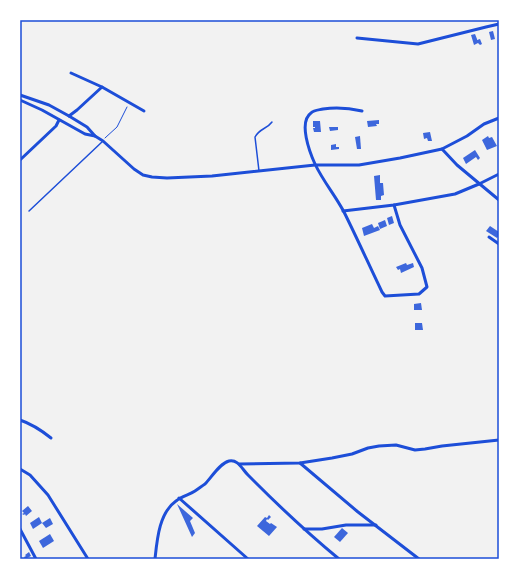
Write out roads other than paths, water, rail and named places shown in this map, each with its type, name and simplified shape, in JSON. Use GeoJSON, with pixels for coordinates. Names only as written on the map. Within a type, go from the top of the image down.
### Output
{"type":"FeatureCollection","features":[{"type":"Feature","properties":{"kind":"street"},"geometry":{"type":"LineString","coordinates":[[357,38],[418,44],[499,24]]}},
{"type":"Feature","properties":{"kind":"street"},"geometry":{"type":"LineString","coordinates":[[72,73],[102,87],[144,111]]}},
{"type":"Feature","properties":{"kind":"street"},"geometry":{"type":"LineString","coordinates":[[69,116],[102,87]]}},
{"type":"Feature","properties":{"kind":"street"},"geometry":{"type":"LineString","coordinates":[[95,136],[87,127],[69,116],[48,105],[22,95],[20,99],[85,134],[95,136],[103,140],[134,169],[143,175],[166,178],[212,176],[315,165],[359,165],[400,158],[442,149],[467,136],[484,124],[499,118]]}},
{"type":"Feature","properties":{"kind":"street"},"geometry":{"type":"LineString","coordinates":[[362,111],[346,108],[332,108],[310,113],[305,121],[306,138],[310,152],[315,165],[343,211],[385,296],[419,294],[427,287],[422,268],[400,225],[394,205]]}},
{"type":"Feature","properties":{"kind":"street"},"geometry":{"type":"LineString","coordinates":[[20,160],[56,126],[59,120]]}},
{"type":"Feature","properties":{"kind":"street"},"geometry":{"type":"LineString","coordinates":[[442,149],[457,165],[499,200]]}},
{"type":"Feature","properties":{"kind":"street"},"geometry":{"type":"LineString","coordinates":[[343,211],[394,205],[454,194],[499,174]]}},
{"type":"Feature","properties":{"kind":"street"},"geometry":{"type":"LineString","coordinates":[[489,237],[499,244]]}},
{"type":"Feature","properties":{"kind":"street"},"geometry":{"type":"LineString","coordinates":[[20,420],[31,424],[51,438]]}},
{"type":"Feature","properties":{"kind":"street"},"geometry":{"type":"LineString","coordinates":[[155,559],[162,522],[170,506],[179,498],[200,488],[225,462],[231,461],[239,464],[300,463],[352,454],[368,448],[379,446],[396,445],[415,450],[499,440]]}},
{"type":"Feature","properties":{"kind":"street"},"geometry":{"type":"LineString","coordinates":[[300,463],[358,512],[419,559]]}},
{"type":"Feature","properties":{"kind":"street"},"geometry":{"type":"LineString","coordinates":[[239,464],[270,498],[339,559]]}},
{"type":"Feature","properties":{"kind":"street"},"geometry":{"type":"LineString","coordinates":[[20,469],[30,475],[48,495],[88,559]]}},
{"type":"Feature","properties":{"kind":"street"},"geometry":{"type":"LineString","coordinates":[[179,498],[248,559]]}},
{"type":"Feature","properties":{"kind":"street"},"geometry":{"type":"LineString","coordinates":[[304,529],[322,529],[346,525],[376,525]]}},
{"type":"Feature","properties":{"kind":"street"},"geometry":{"type":"LineString","coordinates":[[20,529],[36,559]]}},
{"type":"Feature","properties":{"kind":"lane"},"geometry":{"type":"LineString","coordinates":[[259,171],[255,137],[258,132],[270,126],[272,122]]}},
{"type":"Feature","properties":{"kind":"lane"},"geometry":{"type":"LineString","coordinates":[[29,211],[103,140]]}}]}
